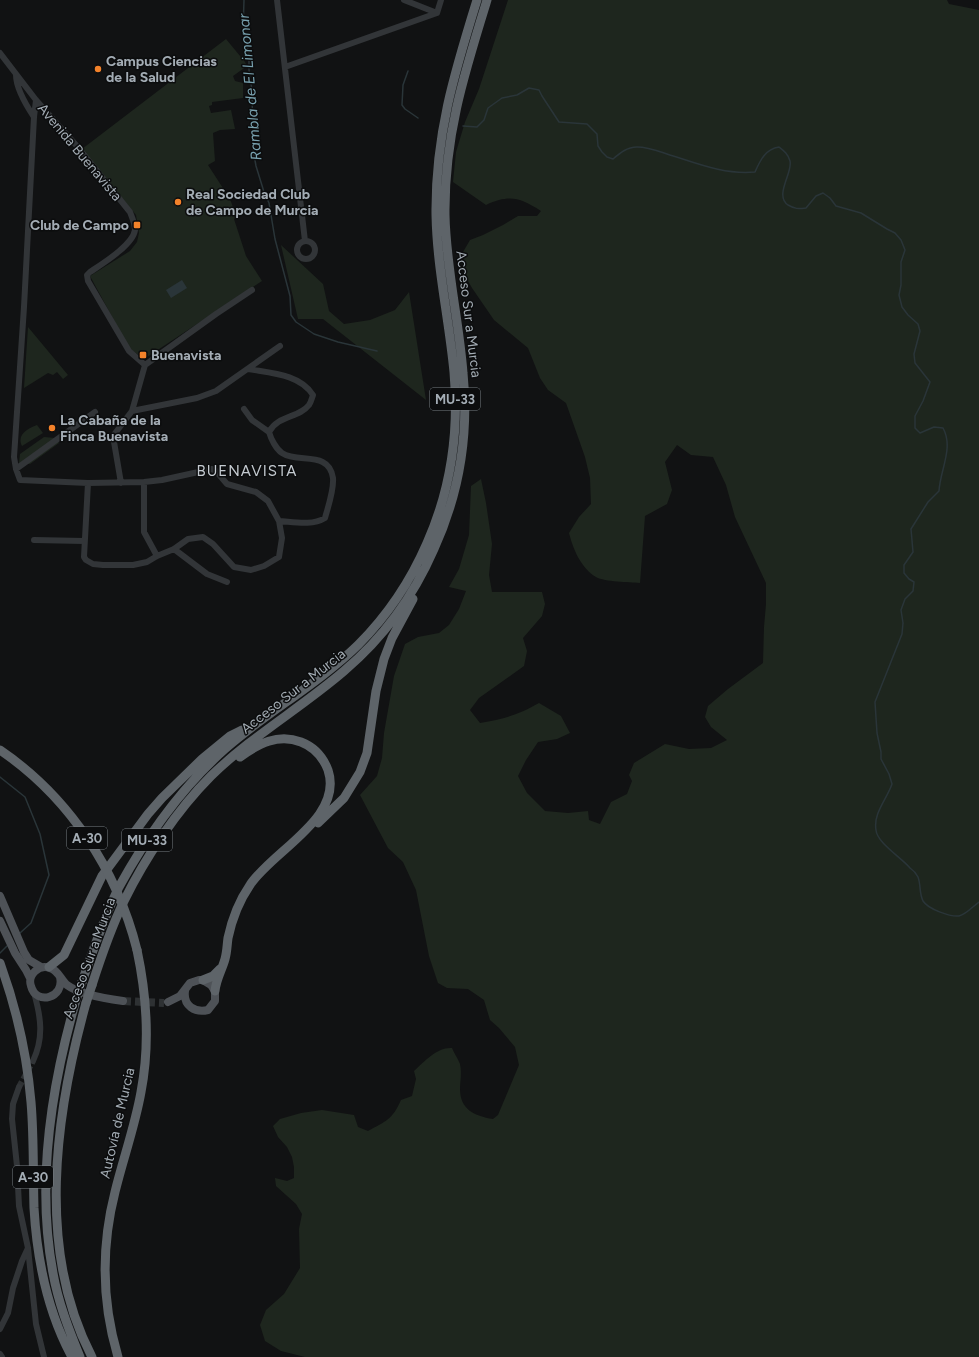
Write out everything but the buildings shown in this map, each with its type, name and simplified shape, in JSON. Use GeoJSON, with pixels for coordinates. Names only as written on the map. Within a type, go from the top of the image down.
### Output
{"type":"FeatureCollection","features":[{"type":"Feature","properties":{"kind":"highway","name":"Acceso Sur a Murcia"},"geometry":{"type":"LineString","coordinates":[[80,1357],[64,1317],[53,1274],[49,1246],[47,1207],[48,1149],[55,1091],[76,1000],[106,917],[118,889],[143,847],[188,786],[216,758],[252,726],[343,659],[375,627],[390,608],[416,565],[427,543],[444,497],[453,448],[455,392],[438,255],[436,213],[437,168],[447,104],[458,61],[477,0]]}},
{"type":"Feature","properties":{"kind":"highway","name":"Acceso Sur a Murcia"},"geometry":{"type":"LineString","coordinates":[[92,1357],[81,1332],[67,1290],[60,1249],[57,1202],[58,1155],[63,1106],[72,1055],[86,1003],[121,907],[158,842],[182,809],[206,781],[249,742],[346,669],[383,632],[414,588],[430,559],[445,523],[456,486],[464,441],[464,378],[446,240],[446,180],[448,152],[455,112],[466,69],[487,0]]}},
{"type":"Feature","properties":{"kind":"highway"},"geometry":{"type":"LineString","coordinates":[[279,853],[316,824],[337,805],[350,789],[360,772],[368,748],[376,691],[384,659],[392,638],[413,601],[414,588]]}},
{"type":"Feature","properties":{"kind":"highway"},"geometry":{"type":"LineString","coordinates":[[45,967],[64,955],[102,876],[148,814],[162,798],[202,759],[230,736],[252,726]]}},
{"type":"Feature","properties":{"kind":"highway"},"geometry":{"type":"LineString","coordinates":[[215,991],[226,956],[230,928],[238,905],[258,874],[310,825],[325,806],[329,792],[330,779],[323,760],[312,748],[295,740],[286,738],[262,743],[247,751],[240,757],[227,762]]}},
{"type":"Feature","properties":{"kind":"highway","name":"Autovía de Murcia"},"geometry":{"type":"LineString","coordinates":[[0,750],[22,766],[51,793],[87,837],[106,868],[130,923],[143,978],[147,1037],[145,1065],[139,1105],[111,1207],[105,1253],[105,1282],[108,1308],[118,1357]]}},
{"type":"Feature","properties":{"kind":"highway","name":"A-30"},"geometry":{"type":"LineString","coordinates":[[0,963],[21,1038],[30,1090],[34,1208],[40,1259],[53,1313],[62,1338],[72,1357]]}},
{"type":"Feature","properties":{"kind":"highway"},"geometry":{"type":"LineString","coordinates":[[203,980],[216,974],[221,968]]}},
{"type":"Feature","properties":{"kind":"main road"},"geometry":{"type":"LineString","coordinates":[[0,896],[20,944],[29,960],[57,972],[66,984],[73,989],[105,998],[123,1001]]}},
{"type":"Feature","properties":{"kind":"main road"},"geometry":{"type":"LineString","coordinates":[[0,921],[14,954],[30,978],[30,986],[34,993],[40,997],[48,997],[57,992],[73,989]]}},
{"type":"Feature","properties":{"kind":"main road"},"geometry":{"type":"LineString","coordinates":[[30,978],[35,971],[45,967]]}},
{"type":"Feature","properties":{"kind":"main road"},"geometry":{"type":"LineString","coordinates":[[57,992],[60,987],[60,977]]}},
{"type":"Feature","properties":{"kind":"main road"},"geometry":{"type":"LineString","coordinates":[[199,980],[203,980],[211,985],[215,991],[215,1001],[208,1010],[196,1011],[188,1006],[166,1002],[180,996],[190,983],[199,980]]}},
{"type":"Feature","properties":{"kind":"main road"},"geometry":{"type":"LineString","coordinates":[[185,991],[185,999],[188,1006]]}},
{"type":"Feature","properties":{"kind":"street"},"geometry":{"type":"LineString","coordinates":[[277,0],[305,241]]}},
{"type":"Feature","properties":{"kind":"street"},"geometry":{"type":"LineString","coordinates":[[404,0],[437,13]]}},
{"type":"Feature","properties":{"kind":"street"},"geometry":{"type":"LineString","coordinates":[[437,13],[441,0]]}},
{"type":"Feature","properties":{"kind":"street"},"geometry":{"type":"LineString","coordinates":[[285,67],[437,13]]}},
{"type":"Feature","properties":{"kind":"street","name":"Avenida Buenavista"},"geometry":{"type":"LineString","coordinates":[[0,53],[36,100],[76,144],[130,212],[135,232],[118,252],[87,275],[88,281],[129,351],[145,365]]}},
{"type":"Feature","properties":{"kind":"street"},"geometry":{"type":"LineString","coordinates":[[19,79],[16,75],[16,83],[34,117]]}},
{"type":"Feature","properties":{"kind":"street"},"geometry":{"type":"LineString","coordinates":[[36,100],[14,457],[20,480],[88,483],[144,482],[212,469],[216,471],[227,484],[256,492],[268,501],[279,521],[282,538],[279,557],[264,566],[251,570],[234,567],[213,544],[203,537],[188,539],[174,549],[146,562],[116,565],[93,564],[84,557],[88,483]]}},
{"type":"Feature","properties":{"kind":"street"},"geometry":{"type":"LineString","coordinates":[[121,483],[113,436],[132,411],[145,365],[252,290]]}},
{"type":"Feature","properties":{"kind":"street"},"geometry":{"type":"LineString","coordinates":[[132,411],[197,398],[216,391],[280,346]]}},
{"type":"Feature","properties":{"kind":"street"},"geometry":{"type":"LineString","coordinates":[[248,369],[284,376],[298,381],[309,388],[313,395],[309,405],[298,413],[272,426],[269,432]]}},
{"type":"Feature","properties":{"kind":"street"},"geometry":{"type":"LineString","coordinates":[[244,409],[252,420],[269,432],[272,440],[281,453],[295,457],[320,460],[329,467],[333,479],[331,497],[325,518],[318,522],[301,523],[279,521]]}},
{"type":"Feature","properties":{"kind":"street"},"geometry":{"type":"LineString","coordinates":[[16,469],[95,412]]}},
{"type":"Feature","properties":{"kind":"street"},"geometry":{"type":"LineString","coordinates":[[144,482],[144,532],[157,556]]}},
{"type":"Feature","properties":{"kind":"street"},"geometry":{"type":"LineString","coordinates":[[34,540],[84,541]]}},
{"type":"Feature","properties":{"kind":"street"},"geometry":{"type":"LineString","coordinates":[[174,549],[207,574],[227,582]]}},
{"type":"Feature","properties":{"kind":"street"},"geometry":{"type":"LineString","coordinates":[[33,1061],[40,1044],[41,1036],[39,1016],[34,993]]}},
{"type":"Feature","properties":{"kind":"street"},"geometry":{"type":"LineString","coordinates":[[39,1016],[43,1004],[48,997]]}},
{"type":"Feature","properties":{"kind":"street"},"geometry":{"type":"LineString","coordinates":[[19,1087],[13,1104],[12,1118],[19,1206],[28,1248],[36,1324],[44,1357]]}},
{"type":"Feature","properties":{"kind":"street"},"geometry":{"type":"LineString","coordinates":[[0,1329],[8,1313],[13,1288],[28,1248]]}},
{"type":"Feature","properties":{"kind":"shaded area"},"geometry":{"type":"Polygon","coordinates":[[[508,0],[947,0],[949,4],[979,10],[979,1357],[305,1357],[281,1351],[265,1341],[260,1325],[266,1310],[284,1294],[300,1268],[299,1229],[302,1214],[296,1204],[276,1186],[275,1178],[287,1181],[294,1178],[294,1167],[292,1157],[287,1147],[278,1137],[273,1126],[280,1119],[301,1113],[322,1110],[354,1115],[358,1127],[368,1131],[388,1119],[395,1112],[401,1100],[412,1096],[416,1079],[414,1071],[436,1052],[447,1048],[452,1048],[460,1064],[460,1089],[462,1102],[474,1113],[493,1119],[498,1115],[519,1065],[515,1047],[490,1020],[484,1000],[468,989],[447,988],[438,983],[429,956],[416,890],[403,862],[388,848],[360,795],[377,776],[382,758],[384,733],[394,676],[405,644],[418,637],[439,633],[449,625],[459,609],[466,591],[449,587],[459,569],[469,535],[471,486],[481,479],[492,544],[489,575],[492,592],[542,592],[545,604],[542,616],[523,638],[527,651],[524,666],[479,698],[470,710],[480,723],[511,716],[539,703],[561,716],[570,733],[557,739],[538,742],[526,760],[518,776],[527,793],[545,811],[568,813],[588,811],[589,820],[600,824],[611,802],[627,794],[632,781],[629,775],[634,763],[665,744],[689,749],[711,748],[727,740],[711,727],[705,717],[708,706],[763,663],[766,583],[735,517],[726,485],[713,457],[691,455],[677,445],[665,462],[672,490],[667,504],[645,516],[640,583],[617,582],[596,577],[586,569],[578,558],[569,533],[579,517],[591,504],[590,478],[585,457],[566,403],[548,390],[540,378],[528,348],[494,320],[464,274],[463,252],[470,240],[503,225],[518,216],[537,216],[541,211],[521,200],[515,199],[502,199],[486,205],[453,182],[456,152],[465,122],[479,89],[508,0]]]}},
{"type":"Feature","properties":{"kind":"shaded area","name":"Real Sociedad Club de Campo de Murcia"},"geometry":{"type":"Polygon","coordinates":[[[226,39],[247,66],[233,76],[235,81],[243,83],[243,98],[212,102],[212,105],[209,106],[211,113],[231,110],[235,129],[220,130],[213,133],[215,161],[208,165],[230,199],[237,218],[234,219],[246,256],[262,281],[144,359],[129,348],[90,276],[130,251],[137,242],[139,233],[136,215],[82,149],[226,39]]]}},
{"type":"Feature","properties":{"kind":"shaded area"},"geometry":{"type":"Polygon","coordinates":[[[281,245],[323,284],[329,311],[344,324],[370,320],[395,310],[409,292],[426,400],[323,319],[298,319],[281,245]]]}},
{"type":"Feature","properties":{"kind":"shaded area"},"geometry":{"type":"Polygon","coordinates":[[[182,280],[187,288],[171,298],[166,290],[182,280]]]}},
{"type":"Feature","properties":{"kind":"shaded area"},"geometry":{"type":"Polygon","coordinates":[[[28,327],[68,375],[63,379],[57,372],[53,375],[48,373],[24,388],[28,327]]]}},
{"type":"Feature","properties":{"kind":"shaded area"},"geometry":{"type":"Polygon","coordinates":[[[37,425],[43,433],[22,446],[21,438],[24,432],[37,425]]]}},
{"type":"Feature","properties":{"kind":"shaded area"},"geometry":{"type":"Polygon","coordinates":[[[44,437],[55,438],[59,443],[30,464],[19,463],[20,454],[44,437]]]}},
{"type":"Feature","properties":{"kind":"waterway","name":"Rambla de El Limonar"},"geometry":{"type":"LineString","coordinates":[[244,0],[243,31],[249,53],[249,70],[252,91],[253,149],[256,166],[269,203],[275,239],[290,296],[291,315],[296,322],[314,334],[338,342],[377,351]]}},
{"type":"Feature","properties":{"kind":"waterway"},"geometry":{"type":"LineString","coordinates":[[408,71],[403,85],[402,105],[405,109],[418,118]]}},
{"type":"Feature","properties":{"kind":"waterway"},"geometry":{"type":"LineString","coordinates":[[463,126],[477,127],[484,120],[488,108],[502,98],[517,95],[529,88],[539,90],[559,122],[587,124],[597,134],[598,146],[602,152],[607,157],[613,159],[627,149],[641,147],[653,149],[721,170],[732,172],[755,172],[761,160],[767,153],[770,150],[779,147],[784,151],[790,161],[789,172],[783,190],[784,201],[788,205],[801,209],[806,208],[816,196],[823,193],[830,198],[836,206],[861,213],[895,233],[901,240],[905,250],[901,262],[901,285],[899,295],[902,307],[918,324],[920,331],[914,354],[915,363],[930,382],[923,401],[915,416],[915,428],[920,433],[934,427],[943,428],[946,436],[947,451],[939,491],[928,502],[911,529],[913,552],[904,565],[904,573],[914,582],[913,591],[905,599],[901,610],[903,623],[902,634],[875,702],[877,733],[881,759],[889,774],[892,784],[878,812],[876,830],[877,835],[885,845],[916,874],[919,880],[920,892],[923,901],[929,907],[945,914],[959,916],[967,912],[979,902]]}},
{"type":"Feature","properties":{"kind":"waterway"},"geometry":{"type":"LineString","coordinates":[[0,777],[25,797],[40,834],[49,875],[31,923],[20,933]]}},
{"type":"Feature","properties":{"kind":"waterway"},"geometry":{"type":"LineString","coordinates":[[0,953],[7,946]]}},
{"type":"Feature","properties":{"kind":"tunnel"},"geometry":{"type":"LineString","coordinates":[[123,1001],[164,1003]]}},
{"type":"Feature","properties":{"kind":"tunnel"},"geometry":{"type":"LineString","coordinates":[[19,1087],[33,1061]]}},
{"type":"Feature","properties":{"kind":"place","name":"Campus Ciencias de la Salud"},"geometry":{"type":"Point","coordinates":[98,69]}},
{"type":"Feature","properties":{"kind":"place","name":"Real Sociedad Club de Campo de Murcia"},"geometry":{"type":"Point","coordinates":[178,202]}},
{"type":"Feature","properties":{"kind":"place","name":"Club de Campo"},"geometry":{"type":"Point","coordinates":[137,225]}},
{"type":"Feature","properties":{"kind":"place","name":"Buenavista"},"geometry":{"type":"Point","coordinates":[143,355]}},
{"type":"Feature","properties":{"kind":"place","name":"La Cabaña de la Finca Buenavista"},"geometry":{"type":"Point","coordinates":[52,428]}},
{"type":"Feature","properties":{"kind":"district","name":"BUENAVISTA"},"geometry":{"type":"Point","coordinates":[247,471]}}]}
